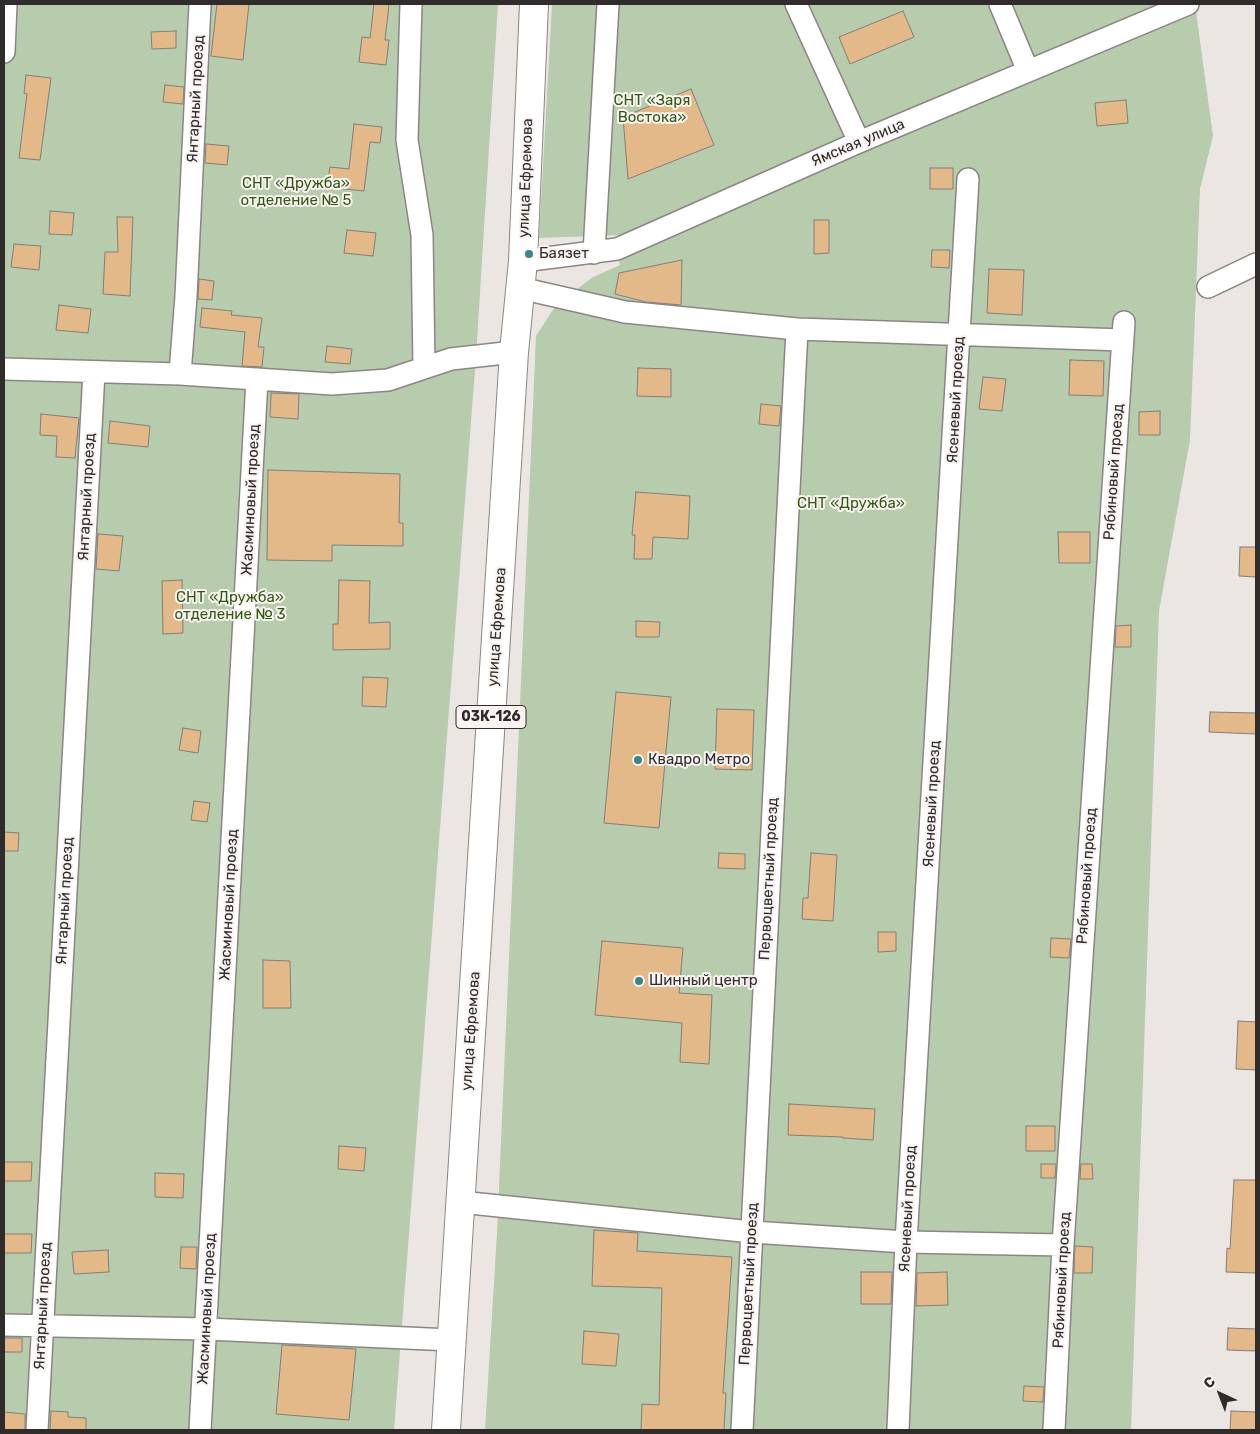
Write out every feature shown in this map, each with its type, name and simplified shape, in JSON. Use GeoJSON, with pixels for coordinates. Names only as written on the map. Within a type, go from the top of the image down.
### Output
{"type":"FeatureCollection","features":[{"type":"Feature","properties":{"kind":"main road","name":"улица Ефремова"},"geometry":{"type":"LineString","coordinates":[[446,1430],[514,352],[523,260],[534,4]]}},
{"type":"Feature","properties":{"kind":"street"},"geometry":{"type":"LineString","coordinates":[[4,52],[6,4]]}},
{"type":"Feature","properties":{"kind":"street","name":"Янтарный проезд"},"geometry":{"type":"LineString","coordinates":[[180,374],[186,296],[200,4]]}},
{"type":"Feature","properties":{"kind":"street"},"geometry":{"type":"LineString","coordinates":[[411,4],[407,140],[422,235],[424,367]]}},
{"type":"Feature","properties":{"kind":"street"},"geometry":{"type":"LineString","coordinates":[[594,253],[608,4]]}},
{"type":"Feature","properties":{"kind":"street"},"geometry":{"type":"LineString","coordinates":[[796,4],[859,142]]}},
{"type":"Feature","properties":{"kind":"street"},"geometry":{"type":"LineString","coordinates":[[1000,4],[1028,71]]}},
{"type":"Feature","properties":{"kind":"street","name":"Ямская улица"},"geometry":{"type":"LineString","coordinates":[[523,260],[617,249],[859,142],[1188,4]]}},
{"type":"Feature","properties":{"kind":"street","name":"Ясеневый проезд"},"geometry":{"type":"LineString","coordinates":[[898,1430],[906,1242],[968,179]]}},
{"type":"Feature","properties":{"kind":"street"},"geometry":{"type":"LineString","coordinates":[[1208,287],[1256,264]]}},
{"type":"Feature","properties":{"kind":"street"},"geometry":{"type":"LineString","coordinates":[[520,288],[625,312],[797,329],[960,334]]}},
{"type":"Feature","properties":{"kind":"street","name":"Первоцветный проезд"},"geometry":{"type":"LineString","coordinates":[[742,1430],[797,329]]}},
{"type":"Feature","properties":{"kind":"street","name":"Рябиновый проезд"},"geometry":{"type":"LineString","coordinates":[[960,334],[1123,331],[1063,1245],[1054,1430]]}},
{"type":"Feature","properties":{"kind":"street"},"geometry":{"type":"LineString","coordinates":[[4,369],[180,374],[332,384],[388,380],[451,360],[514,352]]}},
{"type":"Feature","properties":{"kind":"street","name":"Янтарный проезд"},"geometry":{"type":"LineString","coordinates":[[37,1430],[94,372]]}},
{"type":"Feature","properties":{"kind":"street","name":"Жасминовый проезд"},"geometry":{"type":"LineString","coordinates":[[200,1430],[207,1329],[257,379]]}},
{"type":"Feature","properties":{"kind":"street"},"geometry":{"type":"LineString","coordinates":[[460,1202],[752,1232],[906,1242],[1063,1245]]}},
{"type":"Feature","properties":{"kind":"street"},"geometry":{"type":"LineString","coordinates":[[4,1324],[207,1329],[451,1340]]}},
{"type":"Feature","properties":{"kind":"green space","name":"СНТ «Дружба» отделение № 3"},"geometry":{"type":"Polygon","coordinates":[[[4,4],[498,4],[476,357],[394,1430],[4,1430],[4,4]]]}},
{"type":"Feature","properties":{"kind":"green space","name":"СНТ «Дружба»"},"geometry":{"type":"Polygon","coordinates":[[[552,4],[1195,4],[1213,136],[1200,189],[1190,440],[1159,611],[1131,1430],[485,1430],[497,1233],[536,336],[556,305],[593,277],[620,265],[617,253],[859,142],[622,235],[539,238],[552,4]]]}},
{"type":"Feature","properties":{"kind":"building"},"geometry":{"type":"Polygon","coordinates":[[[217,4],[249,4],[243,60],[211,56],[217,4]]]}},
{"type":"Feature","properties":{"kind":"building"},"geometry":{"type":"Polygon","coordinates":[[[374,4],[389,4],[385,40],[389,40],[386,65],[359,62],[362,37],[370,38],[374,4]]]}},
{"type":"Feature","properties":{"kind":"building"},"geometry":{"type":"Polygon","coordinates":[[[903,11],[914,37],[850,64],[839,37],[903,11]]]}},
{"type":"Feature","properties":{"kind":"building"},"geometry":{"type":"Polygon","coordinates":[[[176,31],[176,48],[152,49],[151,32],[176,31]]]}},
{"type":"Feature","properties":{"kind":"building"},"geometry":{"type":"Polygon","coordinates":[[[26,75],[51,78],[40,160],[19,158],[27,94],[24,93],[26,75]]]}},
{"type":"Feature","properties":{"kind":"building"},"geometry":{"type":"Polygon","coordinates":[[[165,85],[184,87],[183,104],[163,102],[165,85]]]}},
{"type":"Feature","properties":{"kind":"building"},"geometry":{"type":"Polygon","coordinates":[[[691,89],[714,145],[628,179],[623,117],[691,89]]]}},
{"type":"Feature","properties":{"kind":"building"},"geometry":{"type":"Polygon","coordinates":[[[1126,100],[1128,123],[1097,126],[1095,103],[1126,100]]]}},
{"type":"Feature","properties":{"kind":"building"},"geometry":{"type":"Polygon","coordinates":[[[354,124],[382,127],[380,143],[370,142],[364,191],[327,187],[330,167],[349,169],[354,124]]]}},
{"type":"Feature","properties":{"kind":"building"},"geometry":{"type":"Polygon","coordinates":[[[206,144],[229,146],[227,165],[205,163],[206,144]]]}},
{"type":"Feature","properties":{"kind":"building"},"geometry":{"type":"Polygon","coordinates":[[[930,168],[953,168],[953,189],[930,189],[930,168]]]}},
{"type":"Feature","properties":{"kind":"building"},"geometry":{"type":"Polygon","coordinates":[[[50,211],[74,213],[72,235],[49,234],[50,211]]]}},
{"type":"Feature","properties":{"kind":"building"},"geometry":{"type":"Polygon","coordinates":[[[117,217],[133,217],[130,296],[103,294],[105,252],[118,252],[117,217]]]}},
{"type":"Feature","properties":{"kind":"building"},"geometry":{"type":"Polygon","coordinates":[[[814,220],[829,220],[829,253],[814,254],[814,220]]]}},
{"type":"Feature","properties":{"kind":"building"},"geometry":{"type":"Polygon","coordinates":[[[347,230],[376,233],[373,256],[344,253],[347,230]]]}},
{"type":"Feature","properties":{"kind":"building"},"geometry":{"type":"Polygon","coordinates":[[[14,244],[41,246],[39,270],[11,267],[14,244]]]}},
{"type":"Feature","properties":{"kind":"building"},"geometry":{"type":"Polygon","coordinates":[[[932,250],[950,250],[949,268],[931,267],[932,250]]]}},
{"type":"Feature","properties":{"kind":"building"},"geometry":{"type":"Polygon","coordinates":[[[682,260],[681,305],[646,302],[615,294],[619,273],[682,260]]]}},
{"type":"Feature","properties":{"kind":"building"},"geometry":{"type":"Polygon","coordinates":[[[989,269],[1024,270],[1022,315],[987,313],[989,269]]]}},
{"type":"Feature","properties":{"kind":"building"},"geometry":{"type":"Polygon","coordinates":[[[199,279],[214,281],[212,300],[198,299],[199,279]]]}},
{"type":"Feature","properties":{"kind":"building"},"geometry":{"type":"Polygon","coordinates":[[[59,305],[91,309],[88,333],[56,330],[59,305]]]}},
{"type":"Feature","properties":{"kind":"building"},"geometry":{"type":"Polygon","coordinates":[[[202,308],[232,311],[231,315],[262,318],[258,347],[264,347],[262,367],[242,366],[245,332],[200,327],[202,308]]]}},
{"type":"Feature","properties":{"kind":"building"},"geometry":{"type":"Polygon","coordinates":[[[327,346],[352,349],[350,364],[325,362],[327,346]]]}},
{"type":"Feature","properties":{"kind":"building"},"geometry":{"type":"Polygon","coordinates":[[[1070,360],[1104,361],[1103,396],[1069,395],[1070,360]]]}},
{"type":"Feature","properties":{"kind":"building"},"geometry":{"type":"Polygon","coordinates":[[[638,368],[671,369],[671,397],[637,396],[638,368]]]}},
{"type":"Feature","properties":{"kind":"building"},"geometry":{"type":"Polygon","coordinates":[[[983,377],[1006,379],[1002,411],[979,409],[983,377]]]}},
{"type":"Feature","properties":{"kind":"building"},"geometry":{"type":"Polygon","coordinates":[[[271,393],[299,394],[298,419],[270,417],[271,393]]]}},
{"type":"Feature","properties":{"kind":"building"},"geometry":{"type":"Polygon","coordinates":[[[761,404],[781,406],[779,426],[759,424],[761,404]]]}},
{"type":"Feature","properties":{"kind":"building"},"geometry":{"type":"Polygon","coordinates":[[[1160,411],[1160,435],[1139,435],[1139,412],[1160,411]]]}},
{"type":"Feature","properties":{"kind":"building"},"geometry":{"type":"Polygon","coordinates":[[[41,414],[79,418],[75,458],[56,457],[57,436],[40,435],[41,414]]]}},
{"type":"Feature","properties":{"kind":"building"},"geometry":{"type":"Polygon","coordinates":[[[110,421],[150,426],[148,447],[108,443],[110,421]]]}},
{"type":"Feature","properties":{"kind":"building"},"geometry":{"type":"Polygon","coordinates":[[[268,470],[400,474],[399,523],[403,523],[403,546],[332,545],[332,561],[267,560],[268,470]]]}},
{"type":"Feature","properties":{"kind":"building"},"geometry":{"type":"Polygon","coordinates":[[[636,492],[690,496],[688,539],[653,537],[652,559],[634,559],[635,535],[632,535],[636,492]]]}},
{"type":"Feature","properties":{"kind":"building"},"geometry":{"type":"Polygon","coordinates":[[[1058,532],[1090,532],[1090,563],[1059,563],[1058,532]]]}},
{"type":"Feature","properties":{"kind":"building"},"geometry":{"type":"Polygon","coordinates":[[[98,534],[123,536],[119,571],[96,569],[98,534]]]}},
{"type":"Feature","properties":{"kind":"building"},"geometry":{"type":"Polygon","coordinates":[[[1240,547],[1256,547],[1256,577],[1239,576],[1240,547]]]}},
{"type":"Feature","properties":{"kind":"building"},"geometry":{"type":"Polygon","coordinates":[[[182,580],[183,633],[163,634],[162,581],[182,580]]]}},
{"type":"Feature","properties":{"kind":"building"},"geometry":{"type":"Polygon","coordinates":[[[339,580],[370,581],[369,623],[390,622],[390,649],[333,650],[333,624],[338,624],[339,580]]]}},
{"type":"Feature","properties":{"kind":"building"},"geometry":{"type":"Polygon","coordinates":[[[636,621],[660,622],[659,637],[636,637],[636,621]]]}},
{"type":"Feature","properties":{"kind":"building"},"geometry":{"type":"Polygon","coordinates":[[[1131,625],[1131,647],[1115,647],[1116,626],[1131,625]]]}},
{"type":"Feature","properties":{"kind":"building"},"geometry":{"type":"Polygon","coordinates":[[[363,677],[388,678],[386,707],[362,706],[363,677]]]}},
{"type":"Feature","properties":{"kind":"building","name":"Квадро Метро"},"geometry":{"type":"Polygon","coordinates":[[[616,692],[671,697],[659,828],[604,823],[616,692]]]}},
{"type":"Feature","properties":{"kind":"building"},"geometry":{"type":"Polygon","coordinates":[[[717,709],[754,710],[752,770],[715,769],[717,709]]]}},
{"type":"Feature","properties":{"kind":"building"},"geometry":{"type":"Polygon","coordinates":[[[1210,712],[1256,713],[1256,734],[1209,732],[1210,712]]]}},
{"type":"Feature","properties":{"kind":"building"},"geometry":{"type":"Polygon","coordinates":[[[183,728],[201,731],[198,753],[179,750],[183,728]]]}},
{"type":"Feature","properties":{"kind":"building"},"geometry":{"type":"Polygon","coordinates":[[[194,801],[210,803],[207,822],[191,820],[194,801]]]}},
{"type":"Feature","properties":{"kind":"building"},"geometry":{"type":"Polygon","coordinates":[[[4,832],[19,833],[18,851],[4,851],[4,832]]]}},
{"type":"Feature","properties":{"kind":"building"},"geometry":{"type":"Polygon","coordinates":[[[719,853],[745,854],[745,869],[718,868],[719,853]]]}},
{"type":"Feature","properties":{"kind":"building"},"geometry":{"type":"Polygon","coordinates":[[[811,853],[837,855],[833,921],[802,919],[803,898],[808,898],[811,853]]]}},
{"type":"Feature","properties":{"kind":"building"},"geometry":{"type":"Polygon","coordinates":[[[878,932],[896,932],[896,951],[878,952],[878,932]]]}},
{"type":"Feature","properties":{"kind":"building"},"geometry":{"type":"Polygon","coordinates":[[[1051,938],[1071,939],[1069,958],[1050,957],[1051,938]]]}},
{"type":"Feature","properties":{"kind":"building","name":"Шинный центр"},"geometry":{"type":"Polygon","coordinates":[[[602,941],[683,948],[679,993],[712,995],[709,1064],[680,1062],[682,1023],[595,1015],[602,941]]]}},
{"type":"Feature","properties":{"kind":"building"},"geometry":{"type":"Polygon","coordinates":[[[263,960],[290,961],[291,1008],[263,1008],[263,960]]]}},
{"type":"Feature","properties":{"kind":"building"},"geometry":{"type":"Polygon","coordinates":[[[1238,1021],[1256,1022],[1256,1070],[1236,1069],[1238,1021]]]}},
{"type":"Feature","properties":{"kind":"building"},"geometry":{"type":"Polygon","coordinates":[[[789,1104],[875,1109],[873,1140],[788,1135],[789,1104]]]}},
{"type":"Feature","properties":{"kind":"building"},"geometry":{"type":"Polygon","coordinates":[[[1026,1126],[1055,1126],[1055,1151],[1026,1151],[1026,1126]]]}},
{"type":"Feature","properties":{"kind":"building"},"geometry":{"type":"Polygon","coordinates":[[[339,1146],[366,1148],[364,1171],[338,1169],[339,1146]]]}},
{"type":"Feature","properties":{"kind":"building"},"geometry":{"type":"Polygon","coordinates":[[[4,1162],[32,1162],[31,1181],[4,1181],[4,1162]]]}},
{"type":"Feature","properties":{"kind":"building"},"geometry":{"type":"Polygon","coordinates":[[[1041,1164],[1056,1164],[1055,1178],[1041,1178],[1041,1164]]]}},
{"type":"Feature","properties":{"kind":"building"},"geometry":{"type":"Polygon","coordinates":[[[1081,1164],[1092,1164],[1093,1179],[1080,1179],[1081,1164]]]}},
{"type":"Feature","properties":{"kind":"building"},"geometry":{"type":"Polygon","coordinates":[[[155,1173],[184,1174],[183,1198],[155,1197],[155,1173]]]}},
{"type":"Feature","properties":{"kind":"building"},"geometry":{"type":"Polygon","coordinates":[[[1234,1180],[1256,1180],[1256,1273],[1226,1272],[1227,1248],[1230,1249],[1234,1180]]]}},
{"type":"Feature","properties":{"kind":"building"},"geometry":{"type":"Polygon","coordinates":[[[594,1230],[638,1233],[637,1251],[732,1257],[723,1393],[726,1393],[724,1430],[641,1430],[642,1404],[659,1405],[662,1288],[592,1286],[594,1230]]]}},
{"type":"Feature","properties":{"kind":"building"},"geometry":{"type":"Polygon","coordinates":[[[4,1234],[32,1234],[31,1253],[4,1253],[4,1234]]]}},
{"type":"Feature","properties":{"kind":"building"},"geometry":{"type":"Polygon","coordinates":[[[1075,1246],[1093,1247],[1092,1273],[1074,1273],[1075,1246]]]}},
{"type":"Feature","properties":{"kind":"building"},"geometry":{"type":"Polygon","coordinates":[[[181,1247],[197,1247],[196,1269],[180,1268],[181,1247]]]}},
{"type":"Feature","properties":{"kind":"building"},"geometry":{"type":"Polygon","coordinates":[[[108,1250],[109,1272],[74,1274],[72,1252],[108,1250]]]}},
{"type":"Feature","properties":{"kind":"building"},"geometry":{"type":"Polygon","coordinates":[[[861,1272],[892,1272],[891,1304],[861,1304],[861,1272]]]}},
{"type":"Feature","properties":{"kind":"building"},"geometry":{"type":"Polygon","coordinates":[[[947,1272],[948,1305],[916,1306],[917,1273],[947,1272]]]}},
{"type":"Feature","properties":{"kind":"building"},"geometry":{"type":"Polygon","coordinates":[[[1228,1328],[1256,1329],[1256,1351],[1227,1350],[1228,1328]]]}},
{"type":"Feature","properties":{"kind":"building"},"geometry":{"type":"Polygon","coordinates":[[[584,1331],[619,1334],[616,1366],[582,1364],[584,1331]]]}},
{"type":"Feature","properties":{"kind":"building"},"geometry":{"type":"Polygon","coordinates":[[[4,1338],[22,1338],[22,1352],[4,1352],[4,1338]]]}},
{"type":"Feature","properties":{"kind":"building"},"geometry":{"type":"Polygon","coordinates":[[[282,1345],[356,1349],[349,1420],[276,1414],[282,1345]]]}},
{"type":"Feature","properties":{"kind":"building"},"geometry":{"type":"Polygon","coordinates":[[[1024,1386],[1044,1387],[1043,1402],[1023,1401],[1024,1386]]]}},
{"type":"Feature","properties":{"kind":"building"},"geometry":{"type":"Polygon","coordinates":[[[51,1411],[68,1412],[68,1417],[86,1418],[86,1430],[50,1430],[51,1411]]]}},
{"type":"Feature","properties":{"kind":"building"},"geometry":{"type":"Polygon","coordinates":[[[1231,1411],[1256,1412],[1256,1430],[1230,1430],[1231,1411]]]}},
{"type":"Feature","properties":{"kind":"building"},"geometry":{"type":"Polygon","coordinates":[[[4,1412],[25,1414],[25,1430],[4,1430],[4,1412]]]}},
{"type":"Feature","properties":{"kind":"place","name":"Баязет"},"geometry":{"type":"Point","coordinates":[529,254]}},
{"type":"Feature","properties":{"kind":"place","name":"Квадро Метро"},"geometry":{"type":"Point","coordinates":[638,760]}},
{"type":"Feature","properties":{"kind":"place","name":"Шинный центр"},"geometry":{"type":"Point","coordinates":[639,981]}},
{"type":"Feature","properties":{"kind":"park label","name":"СНТ «Заря Востока»"},"geometry":{"type":"Point","coordinates":[652,110]}},
{"type":"Feature","properties":{"kind":"park label","name":"СНТ «Дружба» отделение № 5"},"geometry":{"type":"Point","coordinates":[296,192]}}]}
